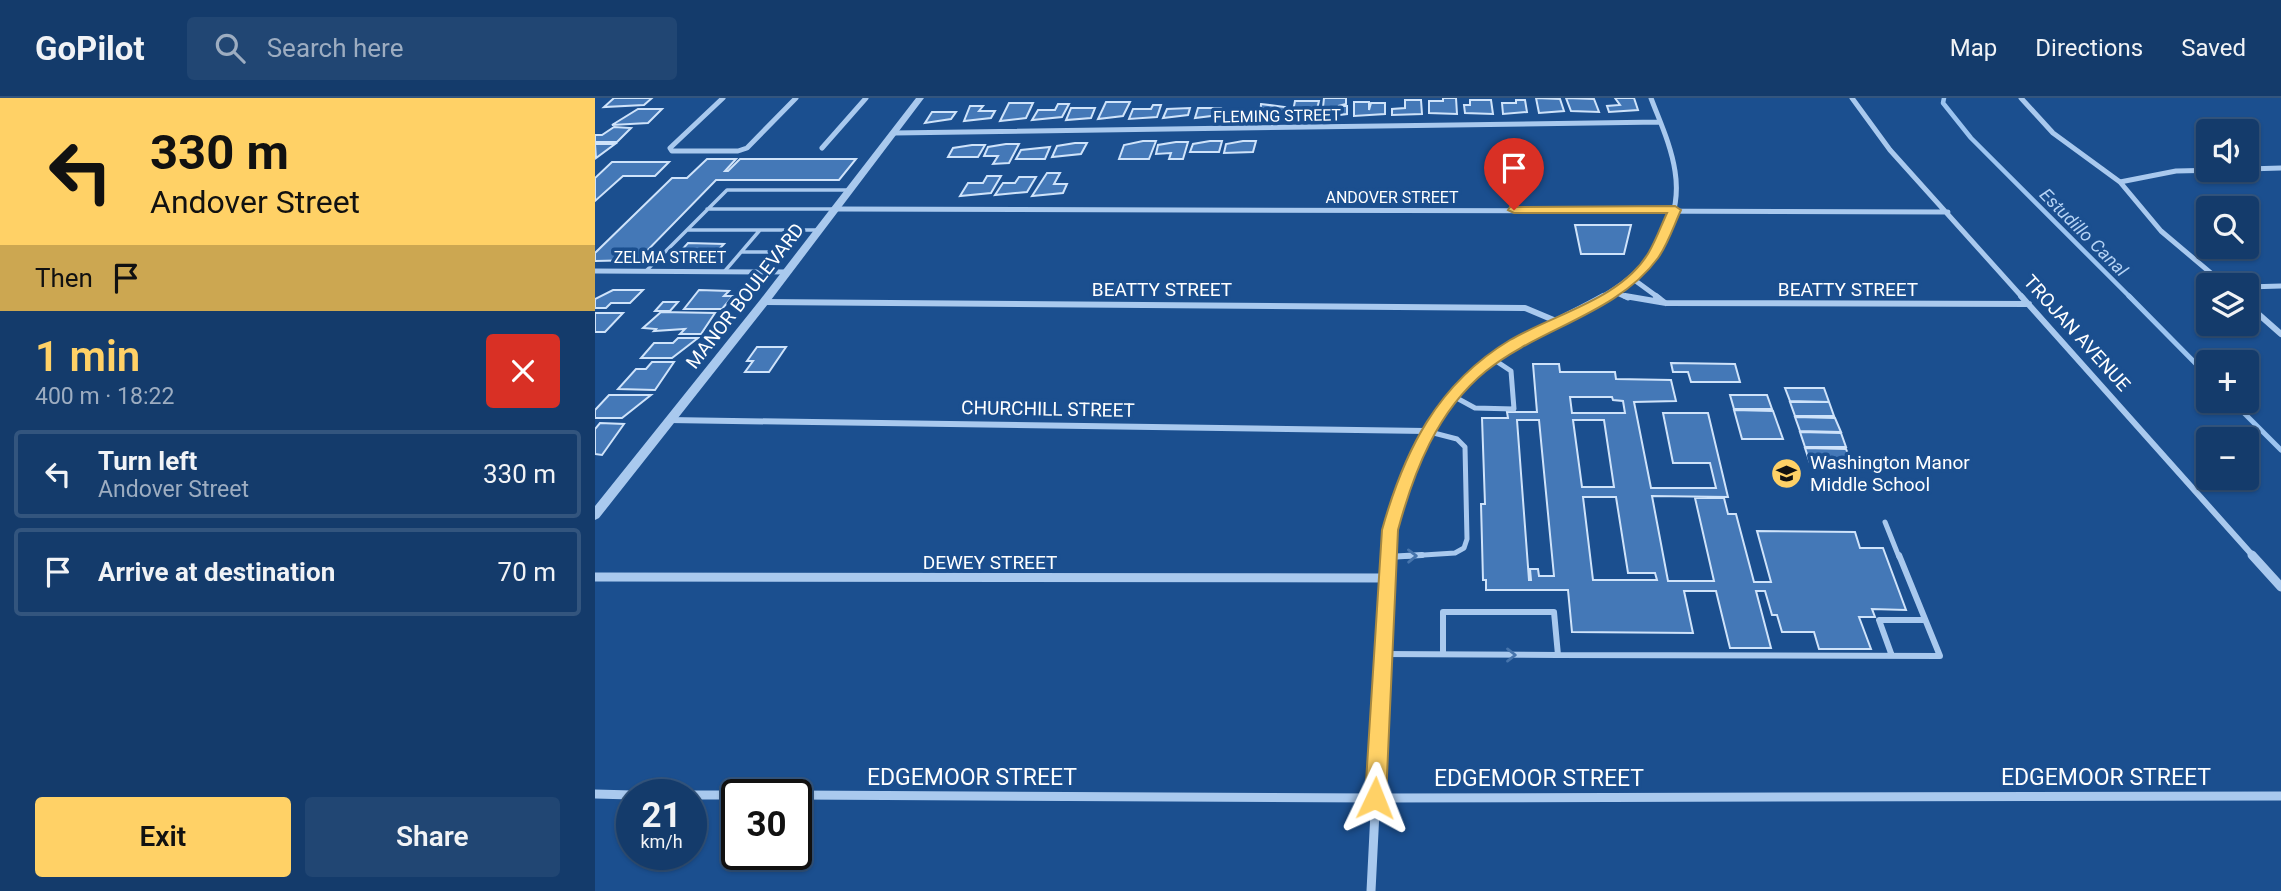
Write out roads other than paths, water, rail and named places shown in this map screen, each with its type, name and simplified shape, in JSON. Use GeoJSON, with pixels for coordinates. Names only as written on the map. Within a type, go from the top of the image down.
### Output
{"type":"FeatureCollection","features":[{"type":"Feature","properties":{"kind":"street"},"geometry":{"type":"LineString","coordinates":[[723,98],[670,148],[672,151],[738,151],[747,148],[796,98]]}},
{"type":"Feature","properties":{"kind":"street"},"geometry":{"type":"LineString","coordinates":[[822,148],[866,98]]}},
{"type":"Feature","properties":{"kind":"street","name":"MANOR BOULEVARD"},"geometry":{"type":"LineString","coordinates":[[595,515],[764,302],[920,98]]}},
{"type":"Feature","properties":{"kind":"street"},"geometry":{"type":"LineString","coordinates":[[1371,891],[1385,578],[1390,530],[1399,496],[1426,431],[1453,396],[1493,359],[1556,321],[1615,292],[1633,279],[1654,255],[1675,210],[1676,177],[1651,98]]}},
{"type":"Feature","properties":{"kind":"street","name":"TROJAN AVENUE"},"geometry":{"type":"LineString","coordinates":[[1852,98],[1890,150],[2279,583]]}},
{"type":"Feature","properties":{"kind":"street"},"geometry":{"type":"LineString","coordinates":[[2021,98],[2053,133],[2120,183],[2161,231],[2211,273]]}},
{"type":"Feature","properties":{"kind":"street","name":"FLEMING STREET"},"geometry":{"type":"LineString","coordinates":[[894,133],[1660,122]]}},
{"type":"Feature","properties":{"kind":"street"},"geometry":{"type":"LineString","coordinates":[[2259,169],[2281,168]]}},
{"type":"Feature","properties":{"kind":"street"},"geometry":{"type":"LineString","coordinates":[[2120,183],[2176,171],[2196,171]]}},
{"type":"Feature","properties":{"kind":"street","name":"ANDOVER STREET"},"geometry":{"type":"LineString","coordinates":[[836,209],[1948,212]]}},
{"type":"Feature","properties":{"kind":"street","name":"ZELMA STREET"},"geometry":{"type":"LineString","coordinates":[[596,272],[786,272]]}},
{"type":"Feature","properties":{"kind":"street"},"geometry":{"type":"LineString","coordinates":[[1633,279],[1666,303]]}},
{"type":"Feature","properties":{"kind":"street"},"geometry":{"type":"LineString","coordinates":[[2259,287],[2281,286]]}},
{"type":"Feature","properties":{"kind":"street","name":"BEATTY STREET"},"geometry":{"type":"LineString","coordinates":[[1615,292],[1630,299],[1666,303],[2029,303]]}},
{"type":"Feature","properties":{"kind":"street","name":"BEATTY STREET"},"geometry":{"type":"LineString","coordinates":[[764,302],[1525,307],[1556,321]]}},
{"type":"Feature","properties":{"kind":"street"},"geometry":{"type":"LineString","coordinates":[[2259,315],[2281,334]]}},
{"type":"Feature","properties":{"kind":"street","name":"CHURCHILL STREET"},"geometry":{"type":"LineString","coordinates":[[669,420],[1426,431]]}},
{"type":"Feature","properties":{"kind":"street","name":"DEWEY STREET"},"geometry":{"type":"LineString","coordinates":[[595,577],[1385,578]]}},
{"type":"Feature","properties":{"kind":"street"},"geometry":{"type":"LineString","coordinates":[[595,794],[616,794]]}},
{"type":"Feature","properties":{"kind":"street","name":"EDGEMOOR STREET"},"geometry":{"type":"LineString","coordinates":[[812,795],[1375,798],[2281,796]]}},
{"type":"Feature","properties":{"kind":"lane"},"geometry":{"type":"LineString","coordinates":[[646,271],[727,190],[850,190]]}},
{"type":"Feature","properties":{"kind":"lane"},"geometry":{"type":"LineString","coordinates":[[707,209],[836,209]]}},
{"type":"Feature","properties":{"kind":"lane"},"geometry":{"type":"LineString","coordinates":[[688,230],[820,230]]}},
{"type":"Feature","properties":{"kind":"lane"},"geometry":{"type":"LineString","coordinates":[[724,272],[760,230]]}},
{"type":"Feature","properties":{"kind":"lane"},"geometry":{"type":"LineString","coordinates":[[741,252],[779,252]]}},
{"type":"Feature","properties":{"kind":"lane"},"geometry":{"type":"LineString","coordinates":[[1453,396],[1475,408],[1514,409],[1511,371],[1493,359]]}},
{"type":"Feature","properties":{"kind":"lane"},"geometry":{"type":"LineString","coordinates":[[1387,557],[1455,552],[1464,548],[1467,539],[1465,447],[1457,439],[1426,431]]}},
{"type":"Feature","properties":{"kind":"lane"},"geometry":{"type":"LineString","coordinates":[[1382,654],[1940,656],[1885,522]]}},
{"type":"Feature","properties":{"kind":"lane"},"geometry":{"type":"LineString","coordinates":[[1443,654],[1443,611],[1554,612],[1558,655]]}},
{"type":"Feature","properties":{"kind":"lane"},"geometry":{"type":"LineString","coordinates":[[1892,656],[1879,620],[1925,620]]}},
{"type":"Feature","properties":{"kind":"waterway","name":"Estudillo Canal"},"geometry":{"type":"LineString","coordinates":[[1944,98],[1943,103],[1971,138],[2129,296]]}},
{"type":"Feature","properties":{"kind":"waterway","name":"Estudillo Canal"},"geometry":{"type":"LineString","coordinates":[[2129,296],[2196,364]]}},
{"type":"Feature","properties":{"kind":"waterway","name":"Estudillo Canal"},"geometry":{"type":"LineString","coordinates":[[2244,413],[2281,450]]}},
{"type":"Feature","properties":{"kind":"place","name":"Washington Manor Middle School"},"geometry":{"type":"Point","coordinates":[1787,473]}}]}
